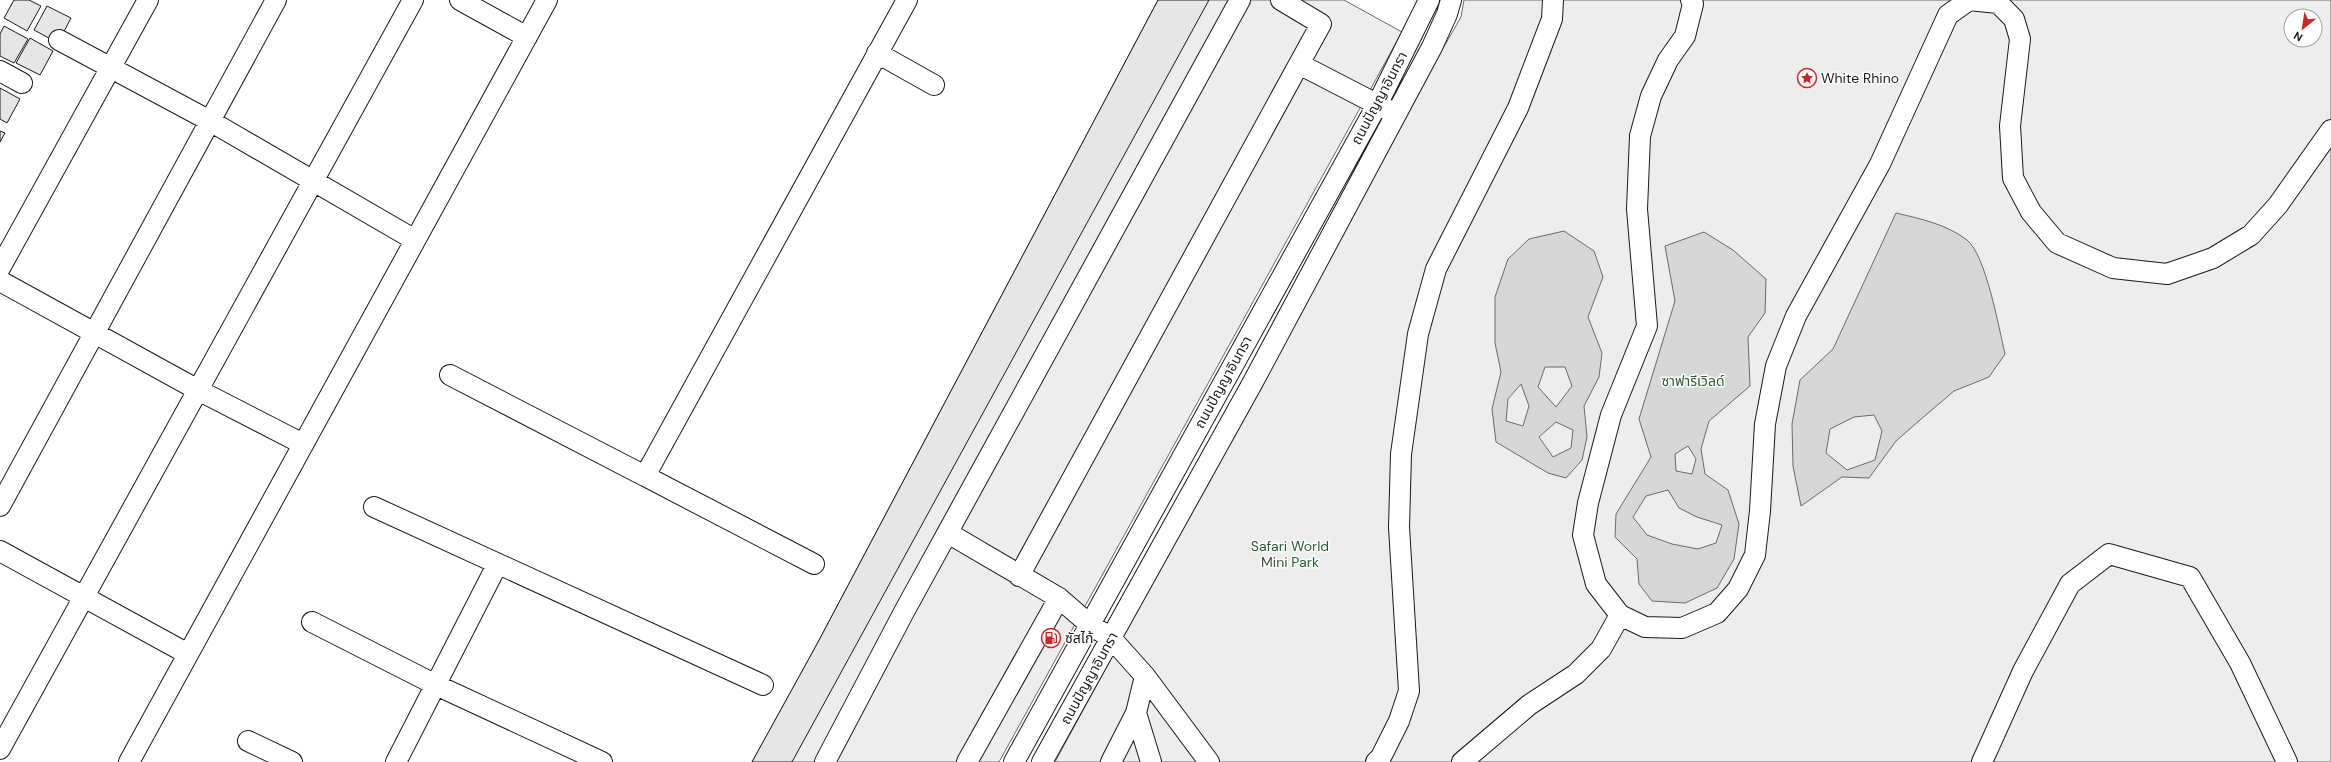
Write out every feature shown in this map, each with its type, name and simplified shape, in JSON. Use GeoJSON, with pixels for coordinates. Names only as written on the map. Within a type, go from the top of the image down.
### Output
{"type":"FeatureCollection","features":[{"type":"Feature","properties":{"kind":"street"},"geometry":{"type":"LineString","coordinates":[[0,268],[148,0]]}},
{"type":"Feature","properties":{"kind":"street"},"geometry":{"type":"LineString","coordinates":[[0,506],[276,0]]}},
{"type":"Feature","properties":{"kind":"street"},"geometry":{"type":"LineString","coordinates":[[0,749],[413,0]]}},
{"type":"Feature","properties":{"kind":"street"},"geometry":{"type":"LineString","coordinates":[[460,0],[526,37]]}},
{"type":"Feature","properties":{"kind":"street"},"geometry":{"type":"LineString","coordinates":[[129,762],[526,37],[548,0]]}},
{"type":"Feature","properties":{"kind":"street"},"geometry":{"type":"LineString","coordinates":[[644,476],[907,0]]}},
{"type":"Feature","properties":{"kind":"street"},"geometry":{"type":"LineString","coordinates":[[825,762],[948,533],[1240,0]]}},
{"type":"Feature","properties":{"kind":"street"},"geometry":{"type":"LineString","coordinates":[[1019,576],[1321,24],[1281,0]]}},
{"type":"Feature","properties":{"kind":"street","name":"ถนนปัญญาอินทรา"},"geometry":{"type":"LineString","coordinates":[[1014,762],[1377,105],[1429,0]]}},
{"type":"Feature","properties":{"kind":"street","name":"ถนนปัญญาอินทรา"},"geometry":{"type":"LineString","coordinates":[[1042,762],[1253,382],[1397,114],[1432,47],[1447,14],[1451,0]]}},
{"type":"Feature","properties":{"kind":"street"},"geometry":{"type":"LineString","coordinates":[[1376,762],[1381,757],[1399,721],[1409,691],[1401,575],[1399,505],[1401,454],[1418,334],[1436,270],[1518,108],[1552,19],[1553,0]]}},
{"type":"Feature","properties":{"kind":"street"},"geometry":{"type":"LineString","coordinates":[[1692,0],[1693,4],[1685,36],[1668,60],[1651,96],[1640,136],[1637,209],[1647,326],[1611,415],[1588,504],[1584,535],[1596,584],[1620,615],[1645,627],[1682,628],[1716,613],[1738,589],[1755,555],[1760,511],[1765,424],[1776,366],[1796,316],[1880,164],[1948,15],[1969,0],[1998,3],[2014,19],[2020,39],[2010,126],[2013,178],[2031,212],[2057,243],[2113,268],[2167,274],[2213,258],[2251,235],[2278,205],[2331,130]]}},
{"type":"Feature","properties":{"kind":"street"},"geometry":{"type":"LineString","coordinates":[[59,40],[210,121],[415,240]]}},
{"type":"Feature","properties":{"kind":"street"},"geometry":{"type":"LineString","coordinates":[[877,53],[934,85]]}},
{"type":"Feature","properties":{"kind":"street"},"geometry":{"type":"LineString","coordinates":[[1299,64],[1397,114]]}},
{"type":"Feature","properties":{"kind":"street"},"geometry":{"type":"LineString","coordinates":[[0,72],[22,83]]}},
{"type":"Feature","properties":{"kind":"street"},"geometry":{"type":"LineString","coordinates":[[0,281],[198,390],[303,444]]}},
{"type":"Feature","properties":{"kind":"street"},"geometry":{"type":"LineString","coordinates":[[450,375],[814,564]]}},
{"type":"Feature","properties":{"kind":"street"},"geometry":{"type":"LineString","coordinates":[[374,507],[497,565],[764,686]]}},
{"type":"Feature","properties":{"kind":"street"},"geometry":{"type":"LineString","coordinates":[[948,533],[1019,576],[1059,598],[1089,624],[1111,638],[1145,676],[1209,762]]}},
{"type":"Feature","properties":{"kind":"street"},"geometry":{"type":"LineString","coordinates":[[0,551],[188,654]]}},
{"type":"Feature","properties":{"kind":"street"},"geometry":{"type":"LineString","coordinates":[[1982,762],[2024,671],[2070,584],[2109,554],[2190,577],[2240,663],[2287,762]]}},
{"type":"Feature","properties":{"kind":"street"},"geometry":{"type":"LineString","coordinates":[[396,762],[497,565]]}},
{"type":"Feature","properties":{"kind":"street"},"geometry":{"type":"LineString","coordinates":[[967,762],[1059,598]]}},
{"type":"Feature","properties":{"kind":"street"},"geometry":{"type":"LineString","coordinates":[[1462,762],[1529,705],[1576,674],[1601,649],[1620,615]]}},
{"type":"Feature","properties":{"kind":"street"},"geometry":{"type":"LineString","coordinates":[[312,622],[436,685],[602,762]]}},
{"type":"Feature","properties":{"kind":"street"},"geometry":{"type":"LineString","coordinates":[[1111,762],[1136,713],[1145,676]]}},
{"type":"Feature","properties":{"kind":"street"},"geometry":{"type":"LineString","coordinates":[[1136,713],[1151,762]]}},
{"type":"Feature","properties":{"kind":"street"},"geometry":{"type":"LineString","coordinates":[[248,741],[292,762]]}},
{"type":"Feature","properties":{"kind":"shaded area"},"geometry":{"type":"Polygon","coordinates":[[[1158,0],[1344,0],[1402,32],[999,762],[752,762],[817,644],[1158,0]]]}},
{"type":"Feature","properties":{"kind":"shaded area","name":"ซาฟารีเวิลด์"},"geometry":{"type":"Polygon","coordinates":[[[1464,0],[2331,0],[2331,762],[1055,762],[1407,111],[1461,17],[1464,0]]]}},
{"type":"Feature","properties":{"kind":"shaded area"},"geometry":{"type":"Polygon","coordinates":[[[1896,213],[1933,223],[1951,230],[1967,240],[1974,248],[1986,276],[1991,293],[2005,354],[1989,377],[1954,391],[1896,441],[1869,478],[1842,477],[1801,506],[1793,466],[1792,424],[1800,380],[1833,349],[1896,213]],[[1874,415],[1854,417],[1830,429],[1826,453],[1847,470],[1875,460],[1882,431],[1874,415]]]}},
{"type":"Feature","properties":{"kind":"shaded area"},"geometry":{"type":"Polygon","coordinates":[[[1564,231],[1594,251],[1603,277],[1588,317],[1602,353],[1599,377],[1584,406],[1587,437],[1582,460],[1566,478],[1548,473],[1496,442],[1492,409],[1501,372],[1495,343],[1495,297],[1508,259],[1529,239],[1564,231]],[[1545,367],[1538,387],[1556,407],[1572,386],[1565,367],[1545,367]],[[1521,384],[1508,399],[1506,421],[1523,426],[1529,406],[1521,384]],[[1556,422],[1539,437],[1553,457],[1571,448],[1573,430],[1556,422]]]}},
{"type":"Feature","properties":{"kind":"shaded area"},"geometry":{"type":"Polygon","coordinates":[[[1704,232],[1733,250],[1766,279],[1765,313],[1748,337],[1750,386],[1709,421],[1701,449],[1705,474],[1728,490],[1739,524],[1734,559],[1717,588],[1685,603],[1652,601],[1639,584],[1637,559],[1615,537],[1616,514],[1651,457],[1639,419],[1675,301],[1665,246],[1704,232]],[[1688,446],[1675,454],[1676,471],[1692,474],[1696,459],[1688,446]],[[1668,490],[1646,496],[1633,517],[1647,535],[1672,544],[1698,549],[1716,543],[1722,525],[1697,517],[1679,508],[1668,490]]]}},
{"type":"Feature","properties":{"kind":"building"},"geometry":{"type":"Polygon","coordinates":[[[14,0],[29,0],[41,6],[27,31],[4,18],[14,0]]]}},
{"type":"Feature","properties":{"kind":"building"},"geometry":{"type":"Polygon","coordinates":[[[1158,0],[1209,0],[792,762],[752,762],[817,644],[1158,0]]]}},
{"type":"Feature","properties":{"kind":"building"},"geometry":{"type":"Polygon","coordinates":[[[47,6],[71,18],[58,43],[34,30],[47,6]]]}},
{"type":"Feature","properties":{"kind":"building"},"geometry":{"type":"Polygon","coordinates":[[[4,26],[28,39],[14,63],[0,56],[0,34],[4,26]]]}},
{"type":"Feature","properties":{"kind":"building"},"geometry":{"type":"Polygon","coordinates":[[[30,38],[53,51],[40,75],[16,63],[30,38]]]}},
{"type":"Feature","properties":{"kind":"building"},"geometry":{"type":"Polygon","coordinates":[[[0,88],[20,99],[7,123],[0,119],[0,88]]]}},
{"type":"Feature","properties":{"kind":"building"},"geometry":{"type":"Polygon","coordinates":[[[0,131],[5,133],[0,142],[0,131]]]}},
{"type":"Feature","properties":{"kind":"place","name":"White Rhino"},"geometry":{"type":"Point","coordinates":[1807,78]}},
{"type":"Feature","properties":{"kind":"place","name":"ซัสไก้"},"geometry":{"type":"Point","coordinates":[1051,638]}},
{"type":"Feature","properties":{"kind":"park label","name":"Safari World Mini Park"},"geometry":{"type":"Point","coordinates":[1290,554]}}]}
